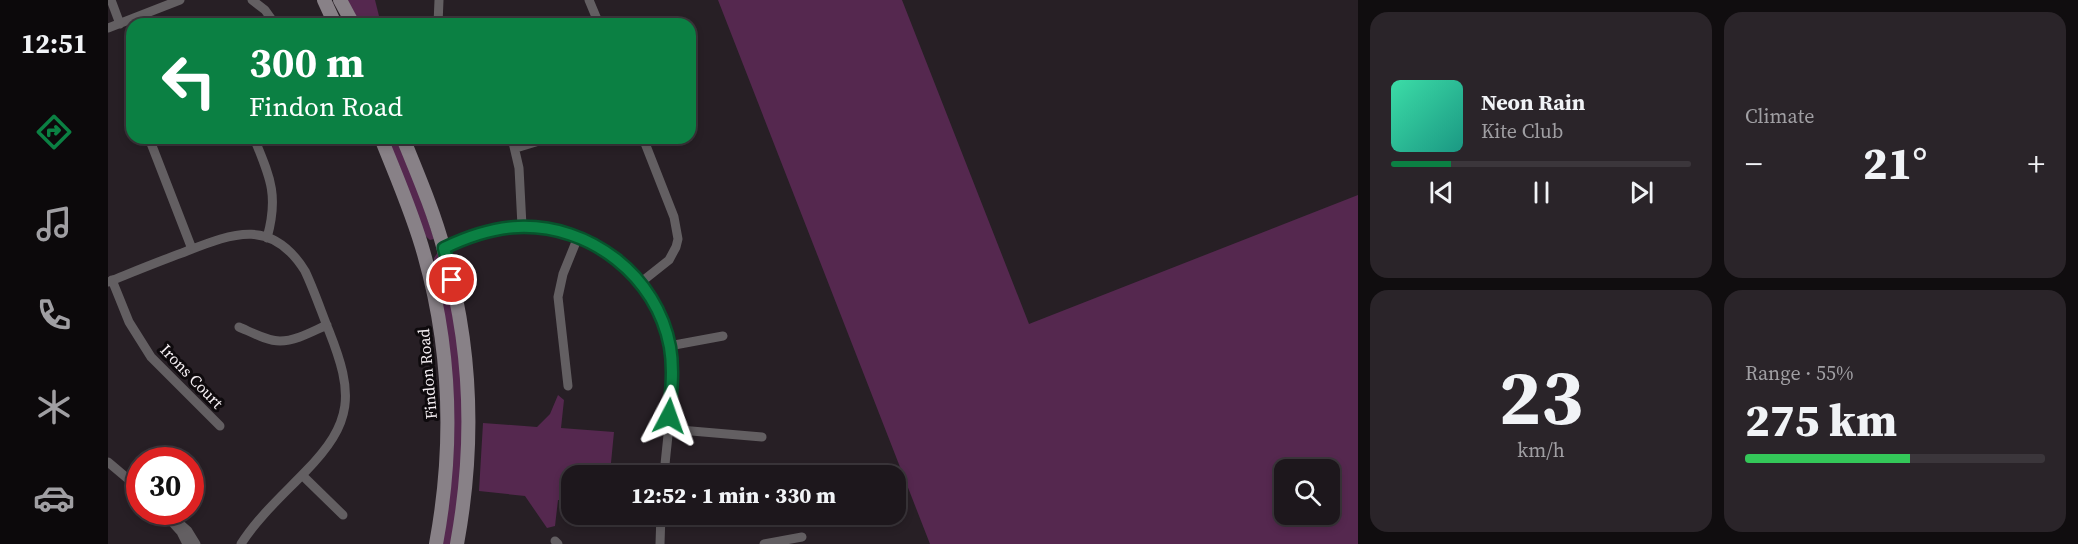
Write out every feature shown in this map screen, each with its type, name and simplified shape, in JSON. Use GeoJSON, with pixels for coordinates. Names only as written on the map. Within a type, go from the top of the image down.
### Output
{"type":"FeatureCollection","features":[{"type":"Feature","properties":{"kind":"main road"},"geometry":{"type":"LineString","coordinates":[[324,0],[332,18]]}},
{"type":"Feature","properties":{"kind":"main road"},"geometry":{"type":"LineString","coordinates":[[340,0],[350,18]]}},
{"type":"Feature","properties":{"kind":"main road","name":"Findon Road"},"geometry":{"type":"LineString","coordinates":[[383,144],[423,250],[441,327],[448,397],[446,471],[436,544]]}},
{"type":"Feature","properties":{"kind":"main road"},"geometry":{"type":"LineString","coordinates":[[405,144],[443,244],[462,327],[469,402],[466,478],[457,544]]}},
{"type":"Feature","properties":{"kind":"main road"},"geometry":{"type":"LineString","coordinates":[[423,250],[443,244]]}},
{"type":"Feature","properties":{"kind":"street"},"geometry":{"type":"LineString","coordinates":[[111,0],[120,24]]}},
{"type":"Feature","properties":{"kind":"street"},"geometry":{"type":"LineString","coordinates":[[135,18],[180,0]]}},
{"type":"Feature","properties":{"kind":"street"},"geometry":{"type":"LineString","coordinates":[[252,0],[272,18]]}},
{"type":"Feature","properties":{"kind":"street"},"geometry":{"type":"LineString","coordinates":[[438,18],[439,0]]}},
{"type":"Feature","properties":{"kind":"street"},"geometry":{"type":"LineString","coordinates":[[589,0],[596,18]]}},
{"type":"Feature","properties":{"kind":"street"},"geometry":{"type":"LineString","coordinates":[[108,28],[126,22]]}},
{"type":"Feature","properties":{"kind":"street"},"geometry":{"type":"LineString","coordinates":[[151,144],[192,249]]}},
{"type":"Feature","properties":{"kind":"street"},"geometry":{"type":"LineString","coordinates":[[256,144],[273,194],[273,212],[267,238]]}},
{"type":"Feature","properties":{"kind":"street"},"geometry":{"type":"LineString","coordinates":[[514,144],[520,178],[522,226]]}},
{"type":"Feature","properties":{"kind":"street"},"geometry":{"type":"LineString","coordinates":[[516,148],[529,144]]}},
{"type":"Feature","properties":{"kind":"street"},"geometry":{"type":"LineString","coordinates":[[640,283],[669,260],[678,239],[674,217],[645,144]]}},
{"type":"Feature","properties":{"kind":"street"},"geometry":{"type":"LineString","coordinates":[[443,244],[498,229],[522,226],[578,237],[605,250],[620,261],[649,296],[662,320],[669,346],[672,375],[665,465]]}},
{"type":"Feature","properties":{"kind":"street"},"geometry":{"type":"LineString","coordinates":[[110,281],[220,238],[236,234],[267,238],[284,246],[300,262],[305,271],[343,368],[346,390],[345,407],[332,441],[259,519],[241,544]]}},
{"type":"Feature","properties":{"kind":"street"},"geometry":{"type":"LineString","coordinates":[[568,386],[558,297],[563,274],[578,237]]}},
{"type":"Feature","properties":{"kind":"street","name":"Irons Court"},"geometry":{"type":"LineString","coordinates":[[110,281],[142,345],[160,367],[220,426]]}},
{"type":"Feature","properties":{"kind":"street"},"geometry":{"type":"LineString","coordinates":[[239,327],[280,341],[327,326]]}},
{"type":"Feature","properties":{"kind":"street"},"geometry":{"type":"LineString","coordinates":[[669,346],[723,336]]}},
{"type":"Feature","properties":{"kind":"street"},"geometry":{"type":"LineString","coordinates":[[668,429],[762,437]]}},
{"type":"Feature","properties":{"kind":"street"},"geometry":{"type":"LineString","coordinates":[[108,453],[126,474]]}},
{"type":"Feature","properties":{"kind":"street"},"geometry":{"type":"LineString","coordinates":[[108,462],[126,476]]}},
{"type":"Feature","properties":{"kind":"street"},"geometry":{"type":"LineString","coordinates":[[302,475],[343,515]]}},
{"type":"Feature","properties":{"kind":"street"},"geometry":{"type":"LineString","coordinates":[[175,525],[187,544]]}},
{"type":"Feature","properties":{"kind":"street"},"geometry":{"type":"LineString","coordinates":[[182,525],[195,544]]}},
{"type":"Feature","properties":{"kind":"street"},"geometry":{"type":"LineString","coordinates":[[660,544],[661,525]]}},
{"type":"Feature","properties":{"kind":"street"},"geometry":{"type":"LineString","coordinates":[[764,544],[802,537]]}},
{"type":"Feature","properties":{"kind":"shaded area"},"geometry":{"type":"Polygon","coordinates":[[[347,0],[375,0],[380,18],[358,18],[347,0]]]}},
{"type":"Feature","properties":{"kind":"shaded area"},"geometry":{"type":"Polygon","coordinates":[[[718,0],[902,0],[1029,324],[1358,195],[1358,544],[930,544],[906,482],[906,465],[899,465],[718,0]]]}},
{"type":"Feature","properties":{"kind":"shaded area"},"geometry":{"type":"Polygon","coordinates":[[[385,144],[403,144],[434,239],[430,240],[421,232],[385,144]]]}},
{"type":"Feature","properties":{"kind":"shaded area"},"geometry":{"type":"Polygon","coordinates":[[[438,252],[442,254],[466,390],[455,544],[438,544],[447,483],[434,276],[434,258],[438,252]]]}},
{"type":"Feature","properties":{"kind":"shaded area"},"geometry":{"type":"Polygon","coordinates":[[[558,395],[564,400],[561,428],[614,432],[611,465],[561,465],[561,500],[558,500],[555,526],[547,528],[525,496],[479,491],[483,423],[537,427],[550,414],[558,395]]]}},
{"type":"Feature","properties":{"kind":"route"},"geometry":{"type":"LineString","coordinates":[[452,280],[444,248],[462,239],[498,229],[536,227],[578,237],[605,250],[630,271],[649,296],[662,320],[671,360],[669,416]]}}]}
